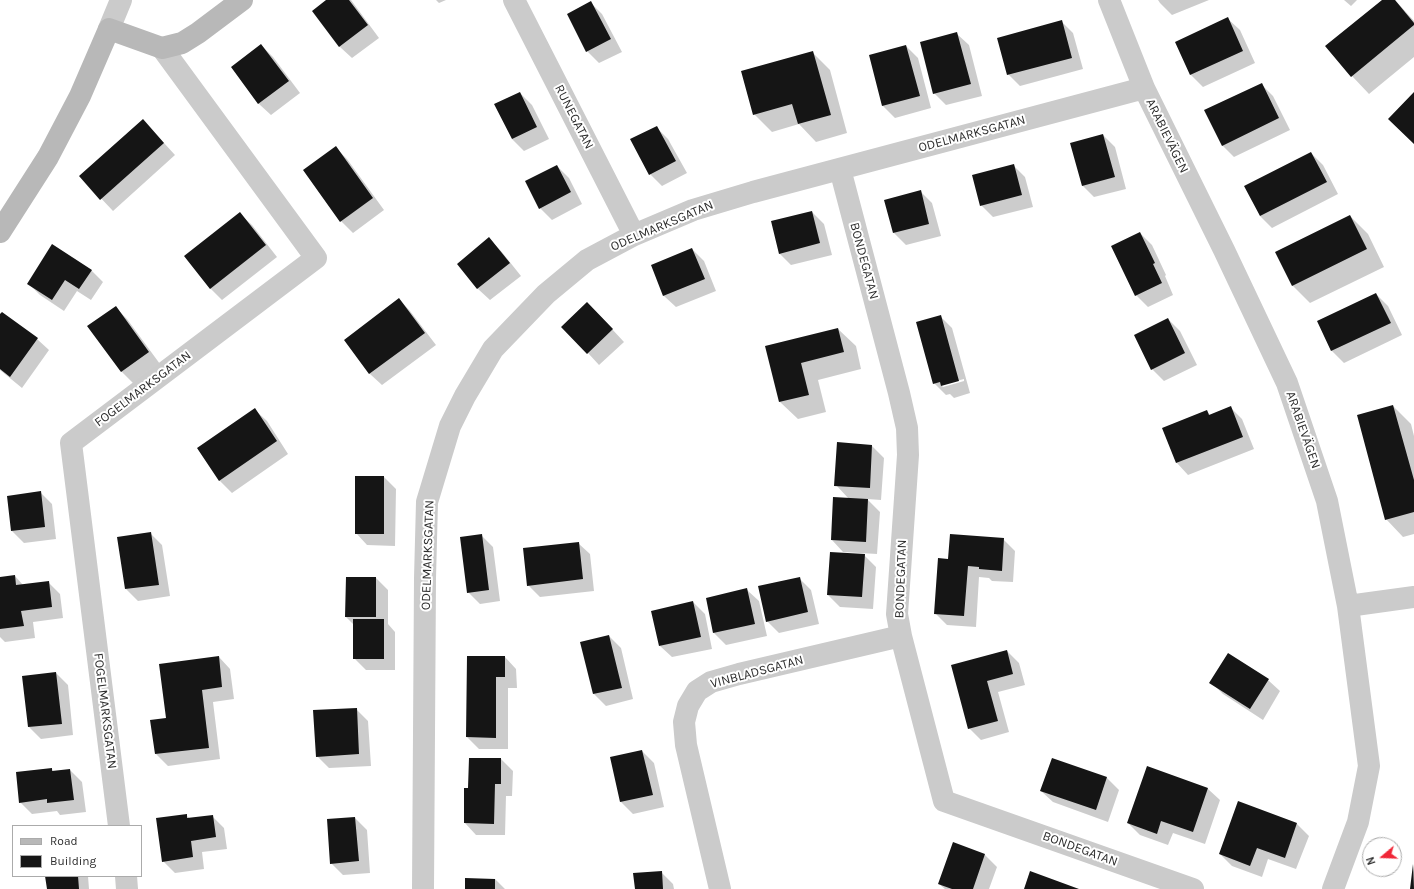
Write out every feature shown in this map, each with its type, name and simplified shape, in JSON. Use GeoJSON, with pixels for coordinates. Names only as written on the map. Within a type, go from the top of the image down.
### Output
{"type":"FeatureCollection","features":[{"type":"Feature","properties":{"kind":"street"},"geometry":{"type":"LineString","coordinates":[[0,232],[48,157],[80,96],[121,0]]}},
{"type":"Feature","properties":{"kind":"street"},"geometry":{"type":"LineString","coordinates":[[109,28],[162,48],[182,43],[242,0]]}},
{"type":"Feature","properties":{"kind":"street","name":"RUNEGATAN"},"geometry":{"type":"LineString","coordinates":[[514,0],[634,235]]}},
{"type":"Feature","properties":{"kind":"street","name":"ARABIEVÄGEN"},"geometry":{"type":"LineString","coordinates":[[1109,0],[1144,88],[1224,250],[1287,383],[1328,501],[1348,606],[1369,766],[1358,822],[1333,889]]}},
{"type":"Feature","properties":{"kind":"street","name":"FOGELMARKSGATAN"},"geometry":{"type":"LineString","coordinates":[[119,825],[71,443],[316,258],[162,48]]}},
{"type":"Feature","properties":{"kind":"street","name":"ODELMARKSGATAN"},"geometry":{"type":"LineString","coordinates":[[423,889],[427,502],[450,426],[464,396],[493,349],[546,294],[587,260],[634,235],[692,210],[753,192],[1144,88]]}},
{"type":"Feature","properties":{"kind":"street","name":"BONDEGATAN"},"geometry":{"type":"LineString","coordinates":[[840,169],[907,428],[908,455],[897,614],[901,636],[944,801],[1193,889]]}},
{"type":"Feature","properties":{"kind":"street"},"geometry":{"type":"LineString","coordinates":[[1348,606],[1414,597]]}},
{"type":"Feature","properties":{"kind":"street","name":"VINBLADSGATAN"},"geometry":{"type":"LineString","coordinates":[[720,889],[686,745],[684,722],[688,706],[697,691],[712,682],[739,674],[901,636]]}},
{"type":"Feature","properties":{"kind":"street"},"geometry":{"type":"LineString","coordinates":[[126,877],[127,889]]}},
{"type":"Feature","properties":{"kind":"building"},"geometry":{"type":"Polygon","coordinates":[[[326,0],[349,0],[368,25],[339,47],[312,11],[326,0]]]}},
{"type":"Feature","properties":{"kind":"building"},"geometry":{"type":"Polygon","coordinates":[[[1382,0],[1395,0],[1414,23],[1414,25],[1351,77],[1325,46],[1382,0]]]}},
{"type":"Feature","properties":{"kind":"building"},"geometry":{"type":"Polygon","coordinates":[[[591,1],[611,39],[586,52],[567,14],[591,1]]]}},
{"type":"Feature","properties":{"kind":"building"},"geometry":{"type":"Polygon","coordinates":[[[1228,17],[1243,51],[1190,75],[1175,42],[1228,17]]]}},
{"type":"Feature","properties":{"kind":"building"},"geometry":{"type":"Polygon","coordinates":[[[1062,20],[1072,58],[1007,75],[997,38],[1062,20]]]}},
{"type":"Feature","properties":{"kind":"building"},"geometry":{"type":"Polygon","coordinates":[[[957,32],[971,84],[933,94],[920,42],[957,32]]]}},
{"type":"Feature","properties":{"kind":"building"},"geometry":{"type":"Polygon","coordinates":[[[261,44],[289,81],[258,104],[231,67],[261,44]]]}},
{"type":"Feature","properties":{"kind":"building"},"geometry":{"type":"Polygon","coordinates":[[[906,45],[920,96],[882,106],[869,55],[906,45]]]}},
{"type":"Feature","properties":{"kind":"building"},"geometry":{"type":"Polygon","coordinates":[[[813,51],[831,115],[798,124],[792,104],[753,115],[741,71],[813,51]]]}},
{"type":"Feature","properties":{"kind":"building"},"geometry":{"type":"Polygon","coordinates":[[[1262,83],[1279,118],[1222,146],[1204,110],[1262,83]]]}},
{"type":"Feature","properties":{"kind":"building"},"geometry":{"type":"Polygon","coordinates":[[[520,92],[537,127],[512,139],[494,104],[520,92]]]}},
{"type":"Feature","properties":{"kind":"building"},"geometry":{"type":"Polygon","coordinates":[[[1414,92],[1414,144],[1388,119],[1414,92]]]}},
{"type":"Feature","properties":{"kind":"building"},"geometry":{"type":"Polygon","coordinates":[[[143,119],[164,143],[100,200],[79,176],[143,119]]]}},
{"type":"Feature","properties":{"kind":"building"},"geometry":{"type":"Polygon","coordinates":[[[657,126],[676,161],[649,175],[630,139],[657,126]]]}},
{"type":"Feature","properties":{"kind":"building"},"geometry":{"type":"Polygon","coordinates":[[[1103,134],[1115,177],[1082,186],[1070,143],[1103,134]]]}},
{"type":"Feature","properties":{"kind":"building"},"geometry":{"type":"Polygon","coordinates":[[[336,146],[373,198],[340,222],[303,170],[336,146]]]}},
{"type":"Feature","properties":{"kind":"building"},"geometry":{"type":"Polygon","coordinates":[[[1311,152],[1327,182],[1260,216],[1244,186],[1311,152]]]}},
{"type":"Feature","properties":{"kind":"building"},"geometry":{"type":"Polygon","coordinates":[[[1014,164],[1022,195],[980,206],[972,175],[1014,164]]]}},
{"type":"Feature","properties":{"kind":"building"},"geometry":{"type":"Polygon","coordinates":[[[557,165],[571,192],[539,209],[525,181],[557,165]]]}},
{"type":"Feature","properties":{"kind":"building"},"geometry":{"type":"Polygon","coordinates":[[[921,190],[929,224],[893,233],[884,200],[921,190]]]}},
{"type":"Feature","properties":{"kind":"building"},"geometry":{"type":"Polygon","coordinates":[[[812,211],[820,243],[779,254],[771,221],[812,211]]]}},
{"type":"Feature","properties":{"kind":"building"},"geometry":{"type":"Polygon","coordinates":[[[240,212],[266,245],[210,289],[184,256],[240,212]]]}},
{"type":"Feature","properties":{"kind":"building"},"geometry":{"type":"Polygon","coordinates":[[[1350,215],[1367,249],[1292,286],[1275,252],[1350,215]]]}},
{"type":"Feature","properties":{"kind":"building"},"geometry":{"type":"Polygon","coordinates":[[[1140,232],[1155,263],[1153,264],[1162,283],[1135,296],[1111,246],[1140,232]]]}},
{"type":"Feature","properties":{"kind":"building"},"geometry":{"type":"Polygon","coordinates":[[[489,237],[510,263],[477,289],[457,264],[489,237]]]}},
{"type":"Feature","properties":{"kind":"building"},"geometry":{"type":"Polygon","coordinates":[[[52,244],[92,270],[79,289],[65,280],[52,300],[27,284],[52,244]]]}},
{"type":"Feature","properties":{"kind":"building"},"geometry":{"type":"Polygon","coordinates":[[[692,248],[705,279],[663,296],[651,265],[692,248]]]}},
{"type":"Feature","properties":{"kind":"building"},"geometry":{"type":"Polygon","coordinates":[[[1376,293],[1391,323],[1331,351],[1317,321],[1376,293]]]}},
{"type":"Feature","properties":{"kind":"building"},"geometry":{"type":"Polygon","coordinates":[[[399,298],[425,333],[369,374],[344,340],[399,298]]]}},
{"type":"Feature","properties":{"kind":"building"},"geometry":{"type":"Polygon","coordinates":[[[587,302],[613,329],[587,354],[561,327],[587,302]]]}},
{"type":"Feature","properties":{"kind":"building"},"geometry":{"type":"Polygon","coordinates":[[[116,306],[149,352],[121,372],[87,326],[116,306]]]}},
{"type":"Feature","properties":{"kind":"building"},"geometry":{"type":"Polygon","coordinates":[[[2,312],[38,338],[10,377],[0,369],[0,314],[2,312]]]}},
{"type":"Feature","properties":{"kind":"building"},"geometry":{"type":"Polygon","coordinates":[[[941,315],[959,381],[941,386],[940,382],[933,384],[916,322],[941,315]]]}},
{"type":"Feature","properties":{"kind":"building"},"geometry":{"type":"Polygon","coordinates":[[[1168,318],[1185,353],[1151,370],[1134,335],[1168,318]]]}},
{"type":"Feature","properties":{"kind":"building"},"geometry":{"type":"Polygon","coordinates":[[[838,328],[844,352],[801,363],[809,395],[779,402],[765,346],[838,328]]]}},
{"type":"Feature","properties":{"kind":"building"},"geometry":{"type":"Polygon","coordinates":[[[1393,405],[1414,480],[1414,512],[1385,520],[1357,415],[1393,405]]]}},
{"type":"Feature","properties":{"kind":"building"},"geometry":{"type":"Polygon","coordinates":[[[1231,406],[1243,437],[1176,463],[1162,428],[1207,410],[1209,415],[1231,406]]]}},
{"type":"Feature","properties":{"kind":"building"},"geometry":{"type":"Polygon","coordinates":[[[255,408],[277,441],[219,481],[197,448],[255,408]]]}},
{"type":"Feature","properties":{"kind":"building"},"geometry":{"type":"Polygon","coordinates":[[[837,442],[872,445],[870,488],[834,486],[837,442]]]}},
{"type":"Feature","properties":{"kind":"building"},"geometry":{"type":"Polygon","coordinates":[[[355,476],[384,476],[384,534],[355,534],[355,476]]]}},
{"type":"Feature","properties":{"kind":"building"},"geometry":{"type":"Polygon","coordinates":[[[41,491],[45,527],[11,531],[7,496],[41,491]]]}},
{"type":"Feature","properties":{"kind":"building"},"geometry":{"type":"Polygon","coordinates":[[[833,497],[868,499],[866,542],[831,540],[833,497]]]}},
{"type":"Feature","properties":{"kind":"building"},"geometry":{"type":"Polygon","coordinates":[[[151,532],[159,585],[125,589],[117,537],[151,532]]]}},
{"type":"Feature","properties":{"kind":"building"},"geometry":{"type":"Polygon","coordinates":[[[482,534],[489,590],[467,593],[460,537],[482,534]]]}},
{"type":"Feature","properties":{"kind":"building"},"geometry":{"type":"Polygon","coordinates":[[[950,534],[1004,538],[1002,571],[979,569],[979,567],[968,566],[964,616],[934,614],[938,558],[948,559],[950,534]]]}},
{"type":"Feature","properties":{"kind":"building"},"geometry":{"type":"Polygon","coordinates":[[[579,542],[583,579],[527,586],[523,548],[579,542]]]}},
{"type":"Feature","properties":{"kind":"building"},"geometry":{"type":"Polygon","coordinates":[[[830,552],[865,554],[862,597],[827,595],[830,552]]]}},
{"type":"Feature","properties":{"kind":"building"},"geometry":{"type":"Polygon","coordinates":[[[15,575],[16,585],[49,581],[52,607],[21,611],[24,626],[0,629],[0,577],[15,575]]]}},
{"type":"Feature","properties":{"kind":"building"},"geometry":{"type":"Polygon","coordinates":[[[346,577],[376,577],[376,617],[345,617],[346,577]]]}},
{"type":"Feature","properties":{"kind":"building"},"geometry":{"type":"Polygon","coordinates":[[[800,577],[808,612],[766,622],[758,586],[800,577]]]}},
{"type":"Feature","properties":{"kind":"building"},"geometry":{"type":"Polygon","coordinates":[[[747,588],[755,624],[713,633],[706,598],[747,588]]]}},
{"type":"Feature","properties":{"kind":"building"},"geometry":{"type":"Polygon","coordinates":[[[693,601],[701,637],[659,646],[651,611],[693,601]]]}},
{"type":"Feature","properties":{"kind":"building"},"geometry":{"type":"Polygon","coordinates":[[[353,619],[384,619],[384,659],[353,659],[353,619]]]}},
{"type":"Feature","properties":{"kind":"building"},"geometry":{"type":"Polygon","coordinates":[[[609,635],[622,688],[593,694],[580,642],[609,635]]]}},
{"type":"Feature","properties":{"kind":"building"},"geometry":{"type":"Polygon","coordinates":[[[1007,650],[1013,674],[987,681],[998,721],[968,729],[951,665],[1007,650]]]}},
{"type":"Feature","properties":{"kind":"building"},"geometry":{"type":"Polygon","coordinates":[[[1228,653],[1269,679],[1250,709],[1209,683],[1228,653]]]}},
{"type":"Feature","properties":{"kind":"building"},"geometry":{"type":"Polygon","coordinates":[[[219,656],[222,687],[202,690],[209,748],[155,754],[150,720],[166,718],[159,664],[219,656]]]}},
{"type":"Feature","properties":{"kind":"building"},"geometry":{"type":"Polygon","coordinates":[[[467,656],[505,656],[505,677],[496,677],[496,738],[466,737],[467,656]]]}},
{"type":"Feature","properties":{"kind":"building"},"geometry":{"type":"Polygon","coordinates":[[[56,672],[62,724],[28,727],[22,676],[56,672]]]}},
{"type":"Feature","properties":{"kind":"building"},"geometry":{"type":"Polygon","coordinates":[[[357,708],[359,754],[316,757],[313,710],[357,708]]]}},
{"type":"Feature","properties":{"kind":"building"},"geometry":{"type":"Polygon","coordinates":[[[642,750],[653,795],[620,802],[610,757],[642,750]]]}},
{"type":"Feature","properties":{"kind":"building"},"geometry":{"type":"Polygon","coordinates":[[[469,758],[501,758],[501,784],[495,784],[494,824],[464,823],[464,788],[468,788],[469,758]]]}},
{"type":"Feature","properties":{"kind":"building"},"geometry":{"type":"Polygon","coordinates":[[[1052,758],[1107,777],[1096,810],[1040,791],[1052,758]]]}},
{"type":"Feature","properties":{"kind":"building"},"geometry":{"type":"Polygon","coordinates":[[[1147,766],[1208,788],[1193,832],[1161,821],[1157,834],[1127,823],[1147,766]]]}},
{"type":"Feature","properties":{"kind":"building"},"geometry":{"type":"Polygon","coordinates":[[[52,768],[52,771],[70,769],[74,800],[47,803],[47,799],[19,803],[16,772],[52,768]]]}},
{"type":"Feature","properties":{"kind":"building"},"geometry":{"type":"Polygon","coordinates":[[[1238,801],[1297,823],[1285,858],[1257,848],[1250,866],[1219,854],[1238,801]]]}},
{"type":"Feature","properties":{"kind":"building"},"geometry":{"type":"Polygon","coordinates":[[[187,814],[187,818],[213,815],[216,837],[191,841],[193,857],[162,862],[156,818],[187,814]]]}},
{"type":"Feature","properties":{"kind":"building"},"geometry":{"type":"Polygon","coordinates":[[[355,817],[359,861],[330,864],[327,819],[355,817]]]}},
{"type":"Feature","properties":{"kind":"building"},"geometry":{"type":"Polygon","coordinates":[[[953,842],[985,854],[973,889],[952,889],[938,884],[953,842]]]}},
{"type":"Feature","properties":{"kind":"building"},"geometry":{"type":"Polygon","coordinates":[[[1413,864],[1414,889],[1410,889],[1413,864]]]}},
{"type":"Feature","properties":{"kind":"building"},"geometry":{"type":"Polygon","coordinates":[[[662,871],[663,889],[635,889],[633,873],[662,871]]]}},
{"type":"Feature","properties":{"kind":"building"},"geometry":{"type":"Polygon","coordinates":[[[1030,871],[1079,889],[1024,889],[1030,871]]]}},
{"type":"Feature","properties":{"kind":"building"},"geometry":{"type":"Polygon","coordinates":[[[45,877],[78,877],[79,889],[47,889],[45,877]]]}},
{"type":"Feature","properties":{"kind":"building"},"geometry":{"type":"Polygon","coordinates":[[[465,878],[495,879],[495,889],[465,889],[465,878]]]}}]}
